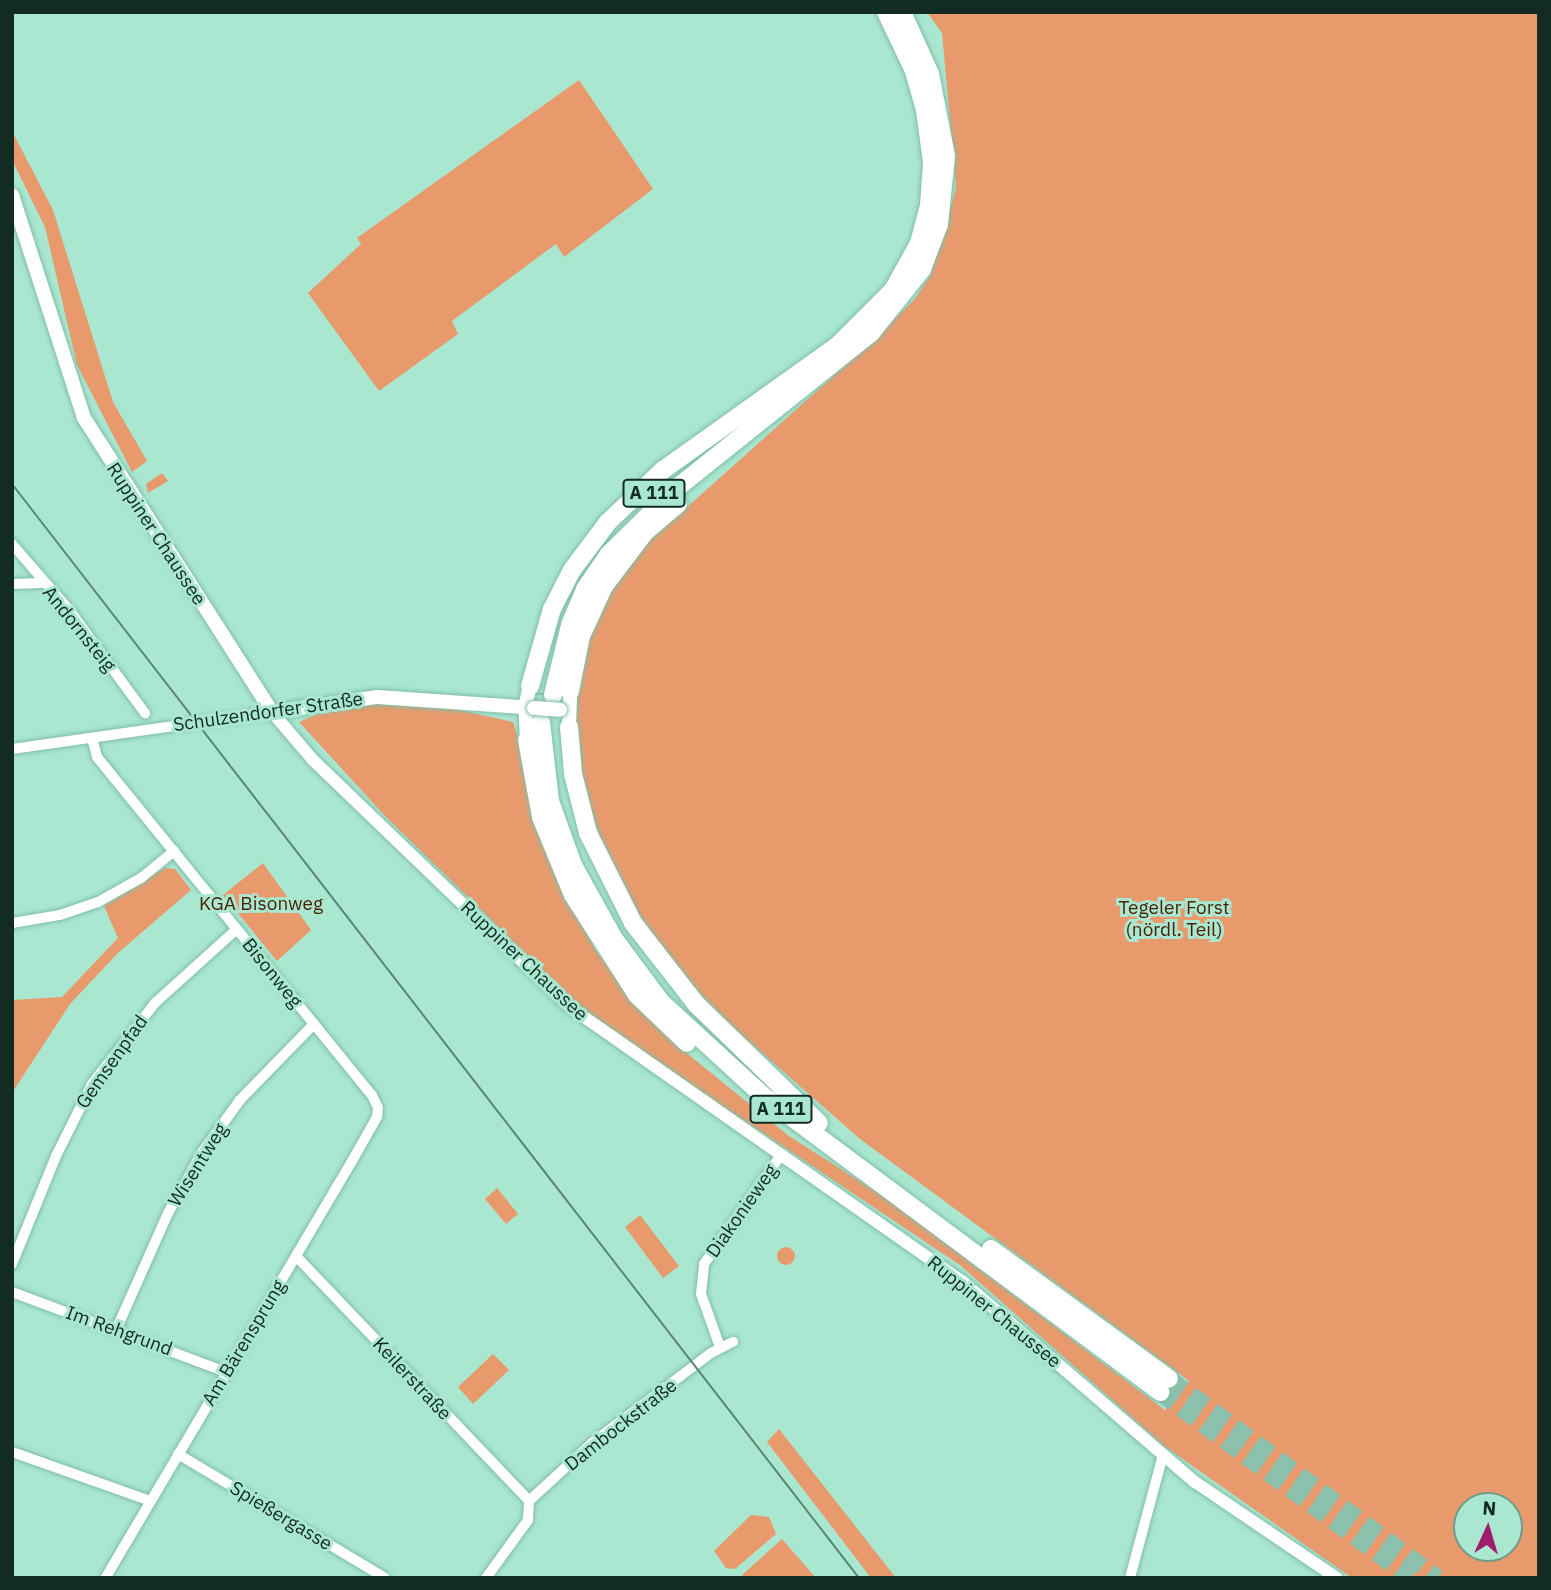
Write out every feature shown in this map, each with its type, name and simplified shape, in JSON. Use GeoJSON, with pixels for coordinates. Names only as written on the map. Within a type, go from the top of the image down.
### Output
{"type":"FeatureCollection","features":[{"type":"Feature","properties":{"kind":"highway","name":"A 111"},"geometry":{"type":"LineString","coordinates":[[841,351],[893,290],[919,243],[929,205],[932,162],[925,110],[914,71],[886,12]]}},
{"type":"Feature","properties":{"kind":"highway","name":"A 111"},"geometry":{"type":"LineString","coordinates":[[549,707],[573,774],[588,833],[634,923],[696,1004],[819,1123],[1164,1385],[864,1171],[718,1059],[661,1002],[630,962],[596,910],[563,841],[543,767],[549,707],[559,624],[575,587],[603,545],[666,482],[897,306],[922,269],[943,204],[946,156],[939,104],[922,54],[902,12]]}},
{"type":"Feature","properties":{"kind":"highway"},"geometry":{"type":"LineString","coordinates":[[549,707],[575,656],[587,618],[604,586],[645,533],[841,351]]}},
{"type":"Feature","properties":{"kind":"highway"},"geometry":{"type":"LineString","coordinates":[[527,740],[538,804],[557,860],[588,921],[637,995],[669,1029],[754,1097],[864,1171]]}},
{"type":"Feature","properties":{"kind":"main road","name":"Ruppiner Chaussee"},"geometry":{"type":"LineString","coordinates":[[12,195],[84,418],[272,712]]}},
{"type":"Feature","properties":{"kind":"main road","name":"Schulzendorfer Straße"},"geometry":{"type":"LineString","coordinates":[[272,712],[378,696],[549,707]]}},
{"type":"Feature","properties":{"kind":"main road"},"geometry":{"type":"LineString","coordinates":[[527,740],[549,707]]}},
{"type":"Feature","properties":{"kind":"street","name":"Andornsteig"},"geometry":{"type":"LineString","coordinates":[[12,544],[41,583],[70,611],[145,713]]}},
{"type":"Feature","properties":{"kind":"street"},"geometry":{"type":"LineString","coordinates":[[12,584],[41,583]]}},
{"type":"Feature","properties":{"kind":"street","name":"Schulzendorfer Straße"},"geometry":{"type":"LineString","coordinates":[[12,749],[272,712]]}},
{"type":"Feature","properties":{"kind":"street","name":"Ruppiner Chaussee"},"geometry":{"type":"LineString","coordinates":[[272,712],[313,760],[570,1007],[963,1282],[1163,1455],[1225,1504],[1337,1578]]}},
{"type":"Feature","properties":{"kind":"street","name":"Bisonweg"},"geometry":{"type":"LineString","coordinates":[[92,738],[97,757],[314,1024],[378,1108]]}},
{"type":"Feature","properties":{"kind":"street"},"geometry":{"type":"LineString","coordinates":[[12,923],[60,915],[98,902],[141,878],[174,851]]}},
{"type":"Feature","properties":{"kind":"street","name":"Gemsenpfad"},"geometry":{"type":"LineString","coordinates":[[12,1264],[66,1133],[98,1075],[155,1003],[237,929]]}},
{"type":"Feature","properties":{"kind":"street","name":"Wisentweg"},"geometry":{"type":"LineString","coordinates":[[116,1330],[168,1213],[203,1151],[240,1100],[314,1024]]}},
{"type":"Feature","properties":{"kind":"street","name":"Am Bärensprung"},"geometry":{"type":"LineString","coordinates":[[105,1578],[377,1117],[378,1108]]}},
{"type":"Feature","properties":{"kind":"street","name":"Diakonieweg"},"geometry":{"type":"LineString","coordinates":[[720,1347],[701,1294],[704,1264],[781,1155]]}},
{"type":"Feature","properties":{"kind":"street","name":"Keilerstraße"},"geometry":{"type":"LineString","coordinates":[[296,1256],[529,1501]]}},
{"type":"Feature","properties":{"kind":"street","name":"Im Rehgrund"},"geometry":{"type":"LineString","coordinates":[[12,1292],[226,1372]]}},
{"type":"Feature","properties":{"kind":"street","name":"Dambockstraße"},"geometry":{"type":"LineString","coordinates":[[486,1578],[527,1520],[529,1501],[592,1443],[720,1347],[733,1342]]}},
{"type":"Feature","properties":{"kind":"street"},"geometry":{"type":"LineString","coordinates":[[12,1452],[150,1501]]}},
{"type":"Feature","properties":{"kind":"street","name":"Spießergasse"},"geometry":{"type":"LineString","coordinates":[[178,1454],[384,1578]]}},
{"type":"Feature","properties":{"kind":"street"},"geometry":{"type":"LineString","coordinates":[[1130,1578],[1163,1455]]}},
{"type":"Feature","properties":{"kind":"green space","name":"Tegeler Forst (nördl. Teil)"},"geometry":{"type":"Polygon","coordinates":[[[927,12],[1539,12],[1539,1578],[1352,1578],[1164,1446],[960,1265],[591,1018],[385,816],[299,722],[335,706],[357,703],[454,709],[513,722],[571,906],[596,951],[643,1010],[689,1055],[789,1136],[880,1194],[1165,1410],[1189,1381],[860,1139],[729,1024],[678,970],[629,900],[606,857],[578,769],[575,714],[579,670],[586,639],[608,590],[637,552],[867,346],[914,300],[930,276],[956,188],[942,33],[927,12]]]}},
{"type":"Feature","properties":{"kind":"green space"},"geometry":{"type":"Polygon","coordinates":[[[579,80],[653,189],[564,257],[556,244],[452,321],[458,334],[379,391],[308,293],[361,244],[357,238],[579,80]]]}},
{"type":"Feature","properties":{"kind":"green space"},"geometry":{"type":"Polygon","coordinates":[[[12,131],[53,210],[113,402],[147,461],[132,472],[77,365],[45,227],[12,160],[12,131]]]}},
{"type":"Feature","properties":{"kind":"green space"},"geometry":{"type":"Polygon","coordinates":[[[162,473],[168,481],[148,493],[146,484],[162,473]]]}},
{"type":"Feature","properties":{"kind":"green space","name":"KGA Bisonweg"},"geometry":{"type":"Polygon","coordinates":[[[263,863],[311,930],[277,961],[223,895],[263,863]]]}},
{"type":"Feature","properties":{"kind":"green space"},"geometry":{"type":"Polygon","coordinates":[[[165,868],[175,869],[191,890],[118,953],[70,1004],[12,1093],[12,1000],[62,997],[118,938],[104,906],[165,868]]]}},
{"type":"Feature","properties":{"kind":"green space"},"geometry":{"type":"Polygon","coordinates":[[[497,1188],[518,1214],[506,1224],[485,1199],[497,1188]]]}},
{"type":"Feature","properties":{"kind":"green space"},"geometry":{"type":"Polygon","coordinates":[[[640,1215],[679,1266],[663,1278],[625,1227],[640,1215]]]}},
{"type":"Feature","properties":{"kind":"green space"},"geometry":{"type":"Polygon","coordinates":[[[786,1247],[792,1250],[795,1256],[792,1262],[786,1265],[780,1262],[777,1256],[780,1250],[786,1247]]]}},
{"type":"Feature","properties":{"kind":"green space"},"geometry":{"type":"Polygon","coordinates":[[[493,1354],[509,1370],[473,1404],[458,1387],[493,1354]]]}},
{"type":"Feature","properties":{"kind":"green space"},"geometry":{"type":"Polygon","coordinates":[[[779,1429],[896,1578],[871,1578],[767,1442],[779,1429]]]}},
{"type":"Feature","properties":{"kind":"green space"},"geometry":{"type":"Polygon","coordinates":[[[751,1515],[769,1517],[776,1534],[735,1569],[726,1568],[714,1551],[751,1515]]]}},
{"type":"Feature","properties":{"kind":"green space"},"geometry":{"type":"Polygon","coordinates":[[[782,1539],[816,1578],[745,1578],[742,1575],[782,1539]]]}},
{"type":"Feature","properties":{"kind":"tunnel"},"geometry":{"type":"LineString","coordinates":[[541,722],[542,693]]}},
{"type":"Feature","properties":{"kind":"tunnel"},"geometry":{"type":"LineString","coordinates":[[1169,1379],[1437,1578]]}},
{"type":"Feature","properties":{"kind":"tunnel"},"geometry":{"type":"LineString","coordinates":[[1160,1392],[1411,1578]]}},
{"type":"Feature","properties":{"kind":"tram line"},"geometry":{"type":"LineString","coordinates":[[12,484],[859,1578]]}}]}
